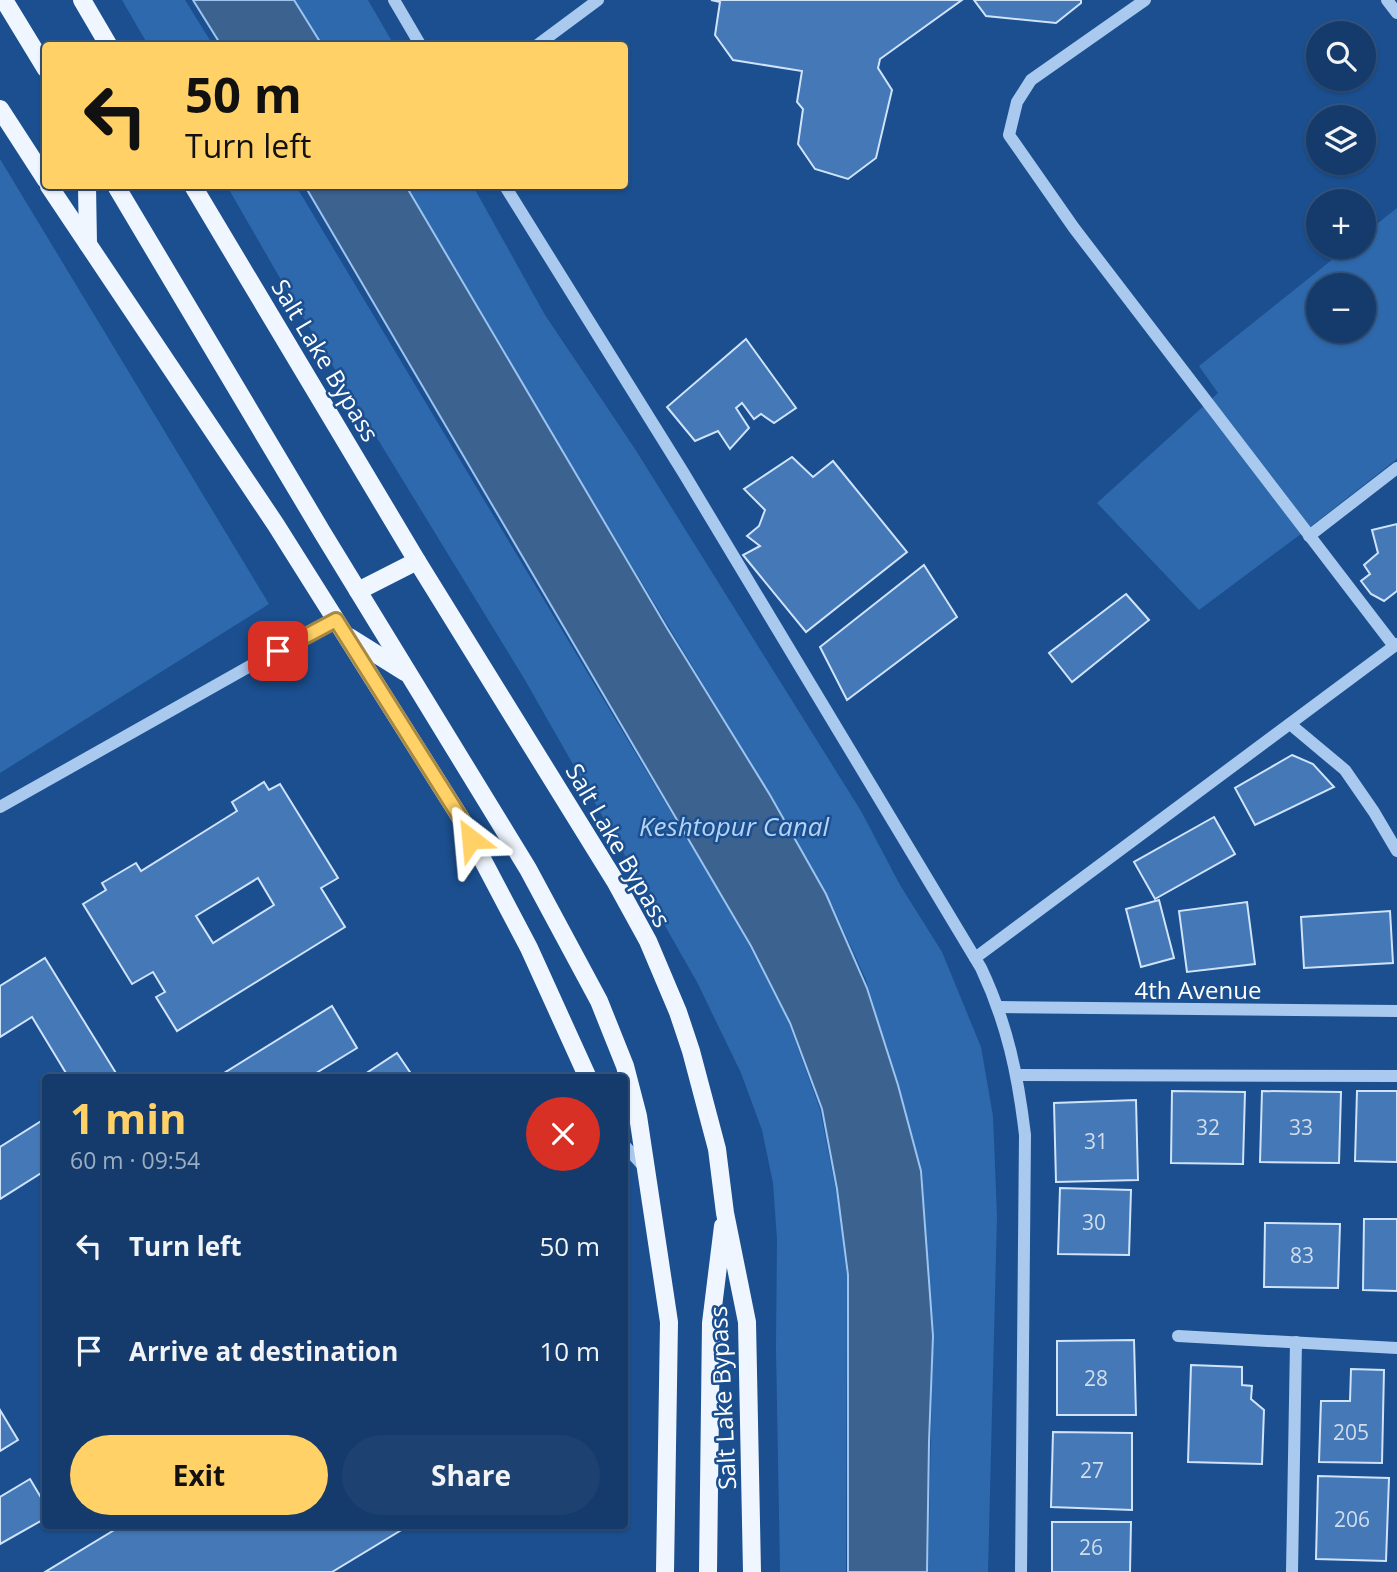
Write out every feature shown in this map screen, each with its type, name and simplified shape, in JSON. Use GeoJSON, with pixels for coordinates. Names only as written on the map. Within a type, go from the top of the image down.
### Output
{"type":"FeatureCollection","features":[{"type":"Feature","properties":{"kind":"main road"},"geometry":{"type":"LineString","coordinates":[[4,0],[42,62]]}},
{"type":"Feature","properties":{"kind":"main road"},"geometry":{"type":"LineString","coordinates":[[82,0],[107,42]]}},
{"type":"Feature","properties":{"kind":"main road"},"geometry":{"type":"LineString","coordinates":[[0,109],[42,174]]}},
{"type":"Feature","properties":{"kind":"main road"},"geometry":{"type":"LineString","coordinates":[[52,189],[276,525],[460,817],[529,948],[586,1074]]}},
{"type":"Feature","properties":{"kind":"main road"},"geometry":{"type":"LineString","coordinates":[[87,189],[88,244]]}},
{"type":"Feature","properties":{"kind":"main road","name":"Salt Lake Bypass"},"geometry":{"type":"LineString","coordinates":[[118,189],[528,869],[599,1001],[627,1074]]}},
{"type":"Feature","properties":{"kind":"main road","name":"Salt Lake Bypass"},"geometry":{"type":"LineString","coordinates":[[195,189],[417,561],[633,911],[678,1012],[718,1149],[725,1213],[747,1322],[752,1572]]}},
{"type":"Feature","properties":{"kind":"main road"},"geometry":{"type":"LineString","coordinates":[[358,591],[417,561]]}},
{"type":"Feature","properties":{"kind":"main road"},"geometry":{"type":"LineString","coordinates":[[340,627],[408,673]]}},
{"type":"Feature","properties":{"kind":"main road","name":"Salt Lake Bypass"},"geometry":{"type":"LineString","coordinates":[[628,1078],[638,1116],[668,1322],[665,1572]]}},
{"type":"Feature","properties":{"kind":"main road"},"geometry":{"type":"LineString","coordinates":[[708,1572],[712,1323],[725,1213]]}},
{"type":"Feature","properties":{"kind":"street"},"geometry":{"type":"LineString","coordinates":[[394,0],[419,42]]}},
{"type":"Feature","properties":{"kind":"street"},"geometry":{"type":"LineString","coordinates":[[541,42],[598,0]]}},
{"type":"Feature","properties":{"kind":"street"},"geometry":{"type":"LineString","coordinates":[[975,958],[1395,645],[1074,228],[1009,135],[1017,102],[1031,80],[1145,0]]}},
{"type":"Feature","properties":{"kind":"street"},"geometry":{"type":"LineString","coordinates":[[1387,0],[1397,13]]}},
{"type":"Feature","properties":{"kind":"street"},"geometry":{"type":"LineString","coordinates":[[507,189],[690,483],[975,958],[998,1007],[1017,1075],[1025,1135],[1021,1572]]}},
{"type":"Feature","properties":{"kind":"street"},"geometry":{"type":"LineString","coordinates":[[1309,536],[1397,468]]}},
{"type":"Feature","properties":{"kind":"street"},"geometry":{"type":"LineString","coordinates":[[0,807],[259,661],[340,627]]}},
{"type":"Feature","properties":{"kind":"street"},"geometry":{"type":"LineString","coordinates":[[1290,724],[1345,770],[1397,851]]}},
{"type":"Feature","properties":{"kind":"street","name":"4th Avenue"},"geometry":{"type":"LineString","coordinates":[[998,1007],[1397,1011]]}},
{"type":"Feature","properties":{"kind":"street"},"geometry":{"type":"LineString","coordinates":[[1017,1075],[1397,1076]]}},
{"type":"Feature","properties":{"kind":"street"},"geometry":{"type":"LineString","coordinates":[[628,1149],[645,1167]]}},
{"type":"Feature","properties":{"kind":"street"},"geometry":{"type":"LineString","coordinates":[[1178,1336],[1397,1348]]}},
{"type":"Feature","properties":{"kind":"street"},"geometry":{"type":"LineString","coordinates":[[1292,1572],[1296,1342]]}},
{"type":"Feature","properties":{"kind":"shaded area"},"geometry":{"type":"Polygon","coordinates":[[[122,0],[185,0],[211,42],[146,42],[122,0]]]}},
{"type":"Feature","properties":{"kind":"shaded area"},"geometry":{"type":"Polygon","coordinates":[[[292,0],[368,0],[392,42],[317,42],[292,0]]]}},
{"type":"Feature","properties":{"kind":"shaded area"},"geometry":{"type":"Polygon","coordinates":[[[0,159],[269,604],[0,773],[0,159]]]}},
{"type":"Feature","properties":{"kind":"shaded area"},"geometry":{"type":"Polygon","coordinates":[[[229,189],[298,189],[705,869],[748,943],[788,1021],[820,1109],[838,1201],[847,1275],[846,1572],[780,1572],[777,1239],[773,1183],[762,1130],[741,1073],[697,982],[525,680],[292,299],[229,189]]]}},
{"type":"Feature","properties":{"kind":"shaded area"},"geometry":{"type":"Polygon","coordinates":[[[405,189],[475,189],[545,315],[635,449],[861,811],[900,885],[942,952],[981,1047],[993,1116],[997,1216],[988,1572],[928,1572],[933,1336],[922,1171],[866,980],[833,907],[776,805],[405,189]]]}},
{"type":"Feature","properties":{"kind":"shaded area"},"geometry":{"type":"Polygon","coordinates":[[[1397,208],[1397,459],[1199,610],[1097,503],[1218,393],[1199,366],[1306,281],[1306,343],[1376,343],[1376,273],[1315,273],[1333,259],[1376,259],[1376,225],[1397,208]]]}},
{"type":"Feature","properties":{"kind":"water"},"geometry":{"type":"Polygon","coordinates":[[[193,0],[294,0],[320,42],[219,42],[193,0]]]}},
{"type":"Feature","properties":{"kind":"water","name":"Keshtopur Canal"},"geometry":{"type":"Polygon","coordinates":[[[307,189],[408,189],[667,628],[770,795],[826,894],[867,988],[898,1085],[921,1171],[933,1336],[927,1572],[848,1572],[848,1275],[837,1189],[822,1109],[790,1023],[751,946],[307,189]]]}},
{"type":"Feature","properties":{"kind":"building"},"geometry":{"type":"Polygon","coordinates":[[[711,0],[962,0],[880,59],[878,68],[892,90],[876,158],[848,179],[815,169],[798,144],[803,109],[797,102],[802,71],[733,60],[715,35],[720,2],[711,0]]]}},
{"type":"Feature","properties":{"kind":"building"},"geometry":{"type":"Polygon","coordinates":[[[974,0],[1081,0],[1081,3],[1056,23],[986,16],[974,0]]]}},
{"type":"Feature","properties":{"kind":"building"},"geometry":{"type":"Polygon","coordinates":[[[746,339],[796,408],[774,423],[761,414],[754,419],[742,403],[736,408],[749,428],[730,449],[718,431],[695,441],[667,407],[746,339]]]}},
{"type":"Feature","properties":{"kind":"building"},"geometry":{"type":"Polygon","coordinates":[[[792,457],[813,477],[833,461],[907,552],[806,632],[743,555],[760,546],[747,536],[759,526],[765,510],[744,489],[792,457]]]}},
{"type":"Feature","properties":{"kind":"building"},"geometry":{"type":"Polygon","coordinates":[[[1397,524],[1397,591],[1384,601],[1371,594],[1361,581],[1370,574],[1364,565],[1378,553],[1372,530],[1397,524]]]}},
{"type":"Feature","properties":{"kind":"building"},"geometry":{"type":"Polygon","coordinates":[[[924,565],[957,617],[847,700],[820,647],[924,565]]]}},
{"type":"Feature","properties":{"kind":"building"},"geometry":{"type":"Polygon","coordinates":[[[1126,594],[1149,620],[1072,682],[1049,653],[1126,594]]]}},
{"type":"Feature","properties":{"kind":"building"},"geometry":{"type":"Polygon","coordinates":[[[1292,755],[1313,764],[1334,787],[1255,825],[1235,788],[1292,755]]]}},
{"type":"Feature","properties":{"kind":"building"},"geometry":{"type":"Polygon","coordinates":[[[264,782],[269,790],[280,784],[338,878],[321,888],[345,927],[177,1031],[156,997],[165,992],[153,972],[132,984],[83,904],[106,890],[102,883],[136,863],[141,871],[237,811],[232,802],[264,782]],[[258,878],[196,916],[213,943],[274,905],[258,878]]]}},
{"type":"Feature","properties":{"kind":"building"},"geometry":{"type":"Polygon","coordinates":[[[1214,817],[1235,854],[1155,899],[1134,862],[1214,817]]]}},
{"type":"Feature","properties":{"kind":"building"},"geometry":{"type":"Polygon","coordinates":[[[1159,900],[1174,958],[1141,967],[1126,909],[1159,900]]]}},
{"type":"Feature","properties":{"kind":"building"},"geometry":{"type":"Polygon","coordinates":[[[1247,902],[1255,964],[1187,972],[1179,911],[1247,902]]]}},
{"type":"Feature","properties":{"kind":"building"},"geometry":{"type":"Polygon","coordinates":[[[1390,911],[1393,963],[1304,968],[1301,917],[1390,911]]]}},
{"type":"Feature","properties":{"kind":"building"},"geometry":{"type":"Polygon","coordinates":[[[45,958],[117,1074],[67,1074],[32,1017],[0,1037],[0,986],[45,958]]]}},
{"type":"Feature","properties":{"kind":"building"},"geometry":{"type":"Polygon","coordinates":[[[332,1006],[357,1048],[315,1074],[222,1074],[332,1006]]]}},
{"type":"Feature","properties":{"kind":"building"},"geometry":{"type":"Polygon","coordinates":[[[397,1053],[411,1074],[365,1074],[397,1053]]]}},
{"type":"Feature","properties":{"kind":"building"},"geometry":{"type":"Polygon","coordinates":[[[1172,1091],[1245,1092],[1243,1164],[1171,1163],[1172,1091]]]}},
{"type":"Feature","properties":{"kind":"building"},"geometry":{"type":"Polygon","coordinates":[[[1262,1091],[1341,1092],[1339,1163],[1260,1162],[1262,1091]]]}},
{"type":"Feature","properties":{"kind":"building"},"geometry":{"type":"Polygon","coordinates":[[[1357,1091],[1397,1091],[1397,1162],[1355,1161],[1357,1091]]]}},
{"type":"Feature","properties":{"kind":"building"},"geometry":{"type":"Polygon","coordinates":[[[1136,1100],[1138,1180],[1056,1182],[1054,1103],[1136,1100]]]}},
{"type":"Feature","properties":{"kind":"building"},"geometry":{"type":"Polygon","coordinates":[[[42,1121],[42,1173],[0,1199],[0,1147],[42,1121]]]}},
{"type":"Feature","properties":{"kind":"building"},"geometry":{"type":"Polygon","coordinates":[[[1060,1188],[1131,1190],[1129,1255],[1058,1254],[1060,1188]]]}},
{"type":"Feature","properties":{"kind":"building"},"geometry":{"type":"Polygon","coordinates":[[[1364,1219],[1397,1219],[1397,1291],[1363,1290],[1364,1219]]]}},
{"type":"Feature","properties":{"kind":"building"},"geometry":{"type":"Polygon","coordinates":[[[1265,1223],[1340,1224],[1338,1288],[1264,1287],[1265,1223]]]}},
{"type":"Feature","properties":{"kind":"building"},"geometry":{"type":"Polygon","coordinates":[[[1134,1340],[1136,1415],[1057,1415],[1057,1341],[1134,1340]]]}},
{"type":"Feature","properties":{"kind":"building"},"geometry":{"type":"Polygon","coordinates":[[[1191,1365],[1242,1367],[1242,1385],[1252,1386],[1251,1399],[1264,1410],[1262,1464],[1188,1462],[1191,1365]]]}},
{"type":"Feature","properties":{"kind":"building"},"geometry":{"type":"Polygon","coordinates":[[[1351,1369],[1384,1370],[1382,1463],[1319,1462],[1321,1401],[1350,1401],[1351,1369]]]}},
{"type":"Feature","properties":{"kind":"building"},"geometry":{"type":"Polygon","coordinates":[[[0,1410],[18,1440],[0,1451],[0,1410]]]}},
{"type":"Feature","properties":{"kind":"building"},"geometry":{"type":"Polygon","coordinates":[[[1053,1432],[1132,1433],[1132,1510],[1051,1507],[1053,1432]]]}},
{"type":"Feature","properties":{"kind":"building"},"geometry":{"type":"Polygon","coordinates":[[[1318,1476],[1389,1478],[1386,1561],[1316,1559],[1318,1476]]]}},
{"type":"Feature","properties":{"kind":"building"},"geometry":{"type":"Polygon","coordinates":[[[30,1479],[42,1499],[42,1520],[0,1544],[0,1497],[30,1479]]]}},
{"type":"Feature","properties":{"kind":"building"},"geometry":{"type":"Polygon","coordinates":[[[1052,1522],[1131,1522],[1130,1572],[1052,1572],[1052,1522]]]}},
{"type":"Feature","properties":{"kind":"building"},"geometry":{"type":"Polygon","coordinates":[[[116,1529],[403,1529],[332,1572],[45,1572],[116,1529]]]}},
{"type":"Feature","properties":{"kind":"route"},"geometry":{"type":"LineString","coordinates":[[278,651],[336,620],[460,817],[471,839]]}}]}
